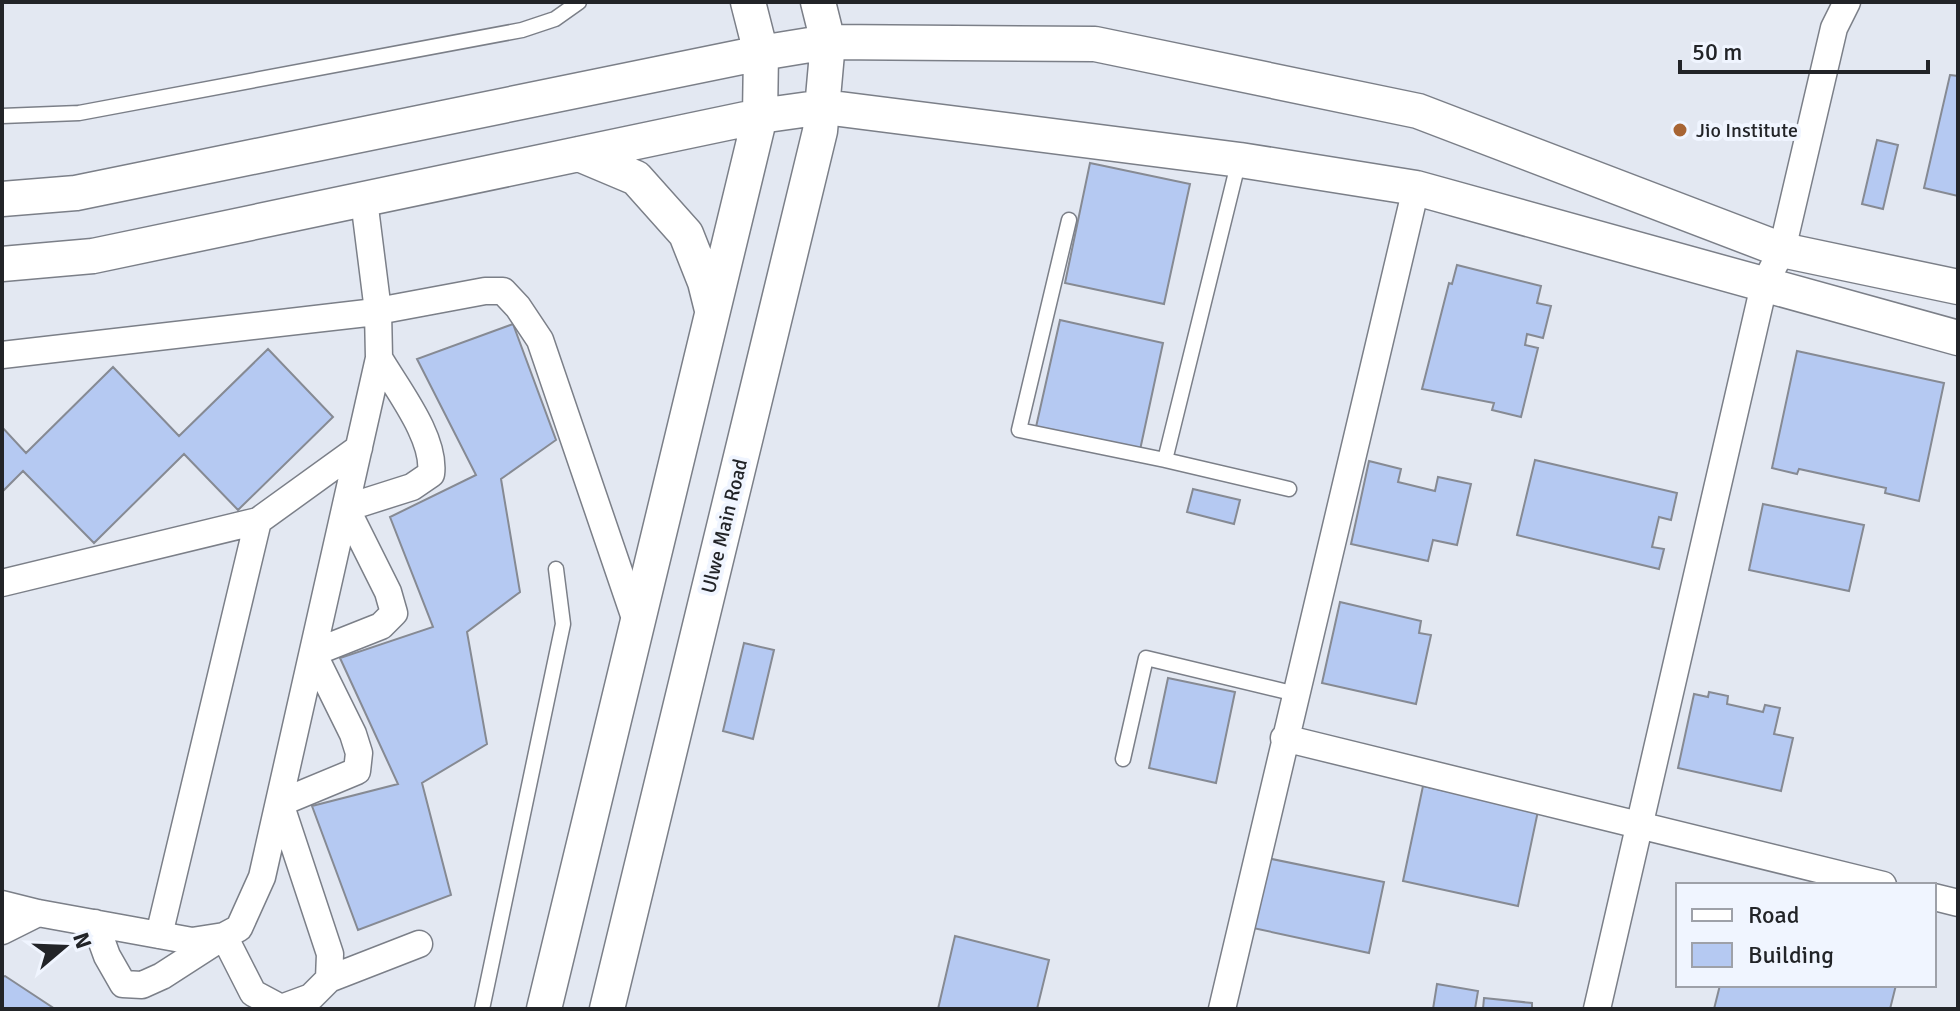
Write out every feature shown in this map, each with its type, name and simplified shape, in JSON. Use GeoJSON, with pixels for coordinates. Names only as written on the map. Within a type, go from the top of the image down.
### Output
{"type":"FeatureCollection","features":[{"type":"Feature","properties":{"kind":"street"},"geometry":{"type":"LineString","coordinates":[[544,1009],[760,116],[761,53],[748,2]]}},
{"type":"Feature","properties":{"kind":"street","name":"Ulwe Main Road"},"geometry":{"type":"LineString","coordinates":[[607,1009],[824,107],[828,42],[818,2]]}},
{"type":"Feature","properties":{"kind":"street"},"geometry":{"type":"LineString","coordinates":[[1597,1009],[1764,285],[1782,250],[1834,28],[1847,2]]}},
{"type":"Feature","properties":{"kind":"street"},"geometry":{"type":"LineString","coordinates":[[2,199],[76,193],[761,53],[828,42],[1095,44],[1418,111],[1782,250],[1958,287]]}},
{"type":"Feature","properties":{"kind":"street"},"geometry":{"type":"LineString","coordinates":[[2,264],[93,256],[760,116],[824,107],[1240,160],[1416,188],[1958,338]]}},
{"type":"Feature","properties":{"kind":"street"},"geometry":{"type":"LineString","coordinates":[[579,154],[636,178],[686,234],[713,311]]}},
{"type":"Feature","properties":{"kind":"street"},"geometry":{"type":"LineString","coordinates":[[1222,1009],[1416,188]]}},
{"type":"Feature","properties":{"kind":"street"},"geometry":{"type":"LineString","coordinates":[[95,923],[107,956],[123,984],[142,985],[239,928],[262,877],[379,358],[378,311],[364,200]]}},
{"type":"Feature","properties":{"kind":"street"},"geometry":{"type":"LineString","coordinates":[[2,355],[378,311],[485,291],[503,291],[540,340],[637,624]]}},
{"type":"Feature","properties":{"kind":"street"},"geometry":{"type":"LineString","coordinates":[[346,508],[412,487],[431,474],[433,460],[424,435],[379,358]]}},
{"type":"Feature","properties":{"kind":"street"},"geometry":{"type":"LineString","coordinates":[[2,583],[258,521],[359,448]]}},
{"type":"Feature","properties":{"kind":"street"},"geometry":{"type":"LineString","coordinates":[[313,653],[381,626],[394,613],[388,592],[346,508]]}},
{"type":"Feature","properties":{"kind":"street"},"geometry":{"type":"LineString","coordinates":[[159,935],[258,521]]}},
{"type":"Feature","properties":{"kind":"street"},"geometry":{"type":"LineString","coordinates":[[280,803],[357,771],[359,753],[353,734],[313,653]]}},
{"type":"Feature","properties":{"kind":"street"},"geometry":{"type":"LineString","coordinates":[[1284,738],[1875,883]]}},
{"type":"Feature","properties":{"kind":"street"},"geometry":{"type":"LineString","coordinates":[[280,803],[330,954],[329,979]]}},
{"type":"Feature","properties":{"kind":"street"},"geometry":{"type":"LineString","coordinates":[[1936,898],[1958,903]]}},
{"type":"Feature","properties":{"kind":"street"},"geometry":{"type":"LineString","coordinates":[[2,904],[192,941],[224,936]]}},
{"type":"Feature","properties":{"kind":"street"},"geometry":{"type":"LineString","coordinates":[[2,931],[38,913]]}},
{"type":"Feature","properties":{"kind":"street"},"geometry":{"type":"LineString","coordinates":[[224,936],[253,993],[281,1008],[311,997],[329,979],[419,944]]}},
{"type":"Feature","properties":{"kind":"lane"},"geometry":{"type":"LineString","coordinates":[[2,116],[79,113],[522,30],[555,19],[579,2]]}},
{"type":"Feature","properties":{"kind":"lane"},"geometry":{"type":"LineString","coordinates":[[1165,460],[1240,160]]}},
{"type":"Feature","properties":{"kind":"lane"},"geometry":{"type":"LineString","coordinates":[[1069,220],[1019,430],[1289,489]]}},
{"type":"Feature","properties":{"kind":"lane"},"geometry":{"type":"LineString","coordinates":[[482,1009],[563,624],[556,569]]}},
{"type":"Feature","properties":{"kind":"lane"},"geometry":{"type":"LineString","coordinates":[[1123,759],[1146,658],[1296,694]]}},
{"type":"Feature","properties":{"kind":"building"},"geometry":{"type":"Polygon","coordinates":[[[1950,75],[1958,76],[1958,196],[1924,188],[1950,75]]]}},
{"type":"Feature","properties":{"kind":"building"},"geometry":{"type":"Polygon","coordinates":[[[1877,140],[1898,145],[1883,209],[1862,204],[1877,140]]]}},
{"type":"Feature","properties":{"kind":"building"},"geometry":{"type":"Polygon","coordinates":[[[1090,163],[1190,184],[1164,304],[1065,283],[1090,163]]]}},
{"type":"Feature","properties":{"kind":"building"},"geometry":{"type":"Polygon","coordinates":[[[1457,265],[1541,286],[1537,303],[1551,306],[1543,338],[1527,334],[1525,345],[1538,348],[1521,417],[1492,410],[1494,403],[1422,389],[1449,283],[1452,284],[1457,265]]]}},
{"type":"Feature","properties":{"kind":"building"},"geometry":{"type":"Polygon","coordinates":[[[1060,320],[1163,343],[1140,450],[1036,427],[1060,320]]]}},
{"type":"Feature","properties":{"kind":"building"},"geometry":{"type":"Polygon","coordinates":[[[513,324],[556,440],[501,479],[520,592],[467,632],[487,744],[422,783],[451,895],[358,930],[312,806],[398,784],[340,658],[433,627],[390,517],[476,475],[417,359],[513,324]]]}},
{"type":"Feature","properties":{"kind":"building"},"geometry":{"type":"Polygon","coordinates":[[[268,349],[333,417],[238,510],[184,454],[94,543],[23,471],[2,492],[2,427],[26,453],[113,367],[179,436],[268,349]]]}},
{"type":"Feature","properties":{"kind":"building"},"geometry":{"type":"Polygon","coordinates":[[[1797,351],[1944,383],[1919,501],[1885,493],[1886,488],[1799,469],[1797,474],[1772,468],[1797,351]]]}},
{"type":"Feature","properties":{"kind":"building"},"geometry":{"type":"Polygon","coordinates":[[[1535,460],[1677,493],[1671,520],[1659,517],[1652,547],[1664,549],[1659,569],[1517,535],[1535,460]]]}},
{"type":"Feature","properties":{"kind":"building"},"geometry":{"type":"Polygon","coordinates":[[[1369,461],[1401,469],[1398,482],[1435,491],[1438,477],[1471,484],[1457,545],[1433,540],[1428,561],[1351,544],[1369,461]]]}},
{"type":"Feature","properties":{"kind":"building"},"geometry":{"type":"Polygon","coordinates":[[[1193,489],[1240,500],[1234,524],[1187,512],[1193,489]]]}},
{"type":"Feature","properties":{"kind":"building"},"geometry":{"type":"Polygon","coordinates":[[[1763,504],[1864,525],[1849,591],[1749,570],[1763,504]]]}},
{"type":"Feature","properties":{"kind":"building"},"geometry":{"type":"Polygon","coordinates":[[[1340,602],[1421,621],[1419,633],[1431,635],[1416,704],[1322,683],[1340,602]]]}},
{"type":"Feature","properties":{"kind":"building"},"geometry":{"type":"Polygon","coordinates":[[[744,643],[774,650],[753,739],[723,731],[744,643]]]}},
{"type":"Feature","properties":{"kind":"building"},"geometry":{"type":"Polygon","coordinates":[[[1168,678],[1235,692],[1216,783],[1149,768],[1168,678]]]}},
{"type":"Feature","properties":{"kind":"building"},"geometry":{"type":"Polygon","coordinates":[[[1709,692],[1728,696],[1727,704],[1763,712],[1765,705],[1780,708],[1774,734],[1793,738],[1781,791],[1678,768],[1694,694],[1708,697],[1709,692]]]}},
{"type":"Feature","properties":{"kind":"building"},"geometry":{"type":"Polygon","coordinates":[[[1423,786],[1538,811],[1518,906],[1403,881],[1423,786]]]}},
{"type":"Feature","properties":{"kind":"building"},"geometry":{"type":"Polygon","coordinates":[[[1267,858],[1384,882],[1369,953],[1253,928],[1267,858]]]}},
{"type":"Feature","properties":{"kind":"building"},"geometry":{"type":"Polygon","coordinates":[[[955,936],[1049,960],[1037,1009],[938,1009],[955,936]]]}},
{"type":"Feature","properties":{"kind":"building"},"geometry":{"type":"Polygon","coordinates":[[[5,976],[55,1009],[2,1009],[2,977],[5,976]]]}},
{"type":"Feature","properties":{"kind":"building"},"geometry":{"type":"Polygon","coordinates":[[[1437,984],[1478,991],[1475,1009],[1433,1009],[1437,984]]]}},
{"type":"Feature","properties":{"kind":"building"},"geometry":{"type":"Polygon","coordinates":[[[1720,987],[1896,987],[1890,1009],[1714,1009],[1720,987]]]}},
{"type":"Feature","properties":{"kind":"building"},"geometry":{"type":"Polygon","coordinates":[[[1484,998],[1532,1003],[1532,1009],[1483,1009],[1484,998]]]}},
{"type":"Feature","properties":{"kind":"place","name":"Jio Institute"},"geometry":{"type":"Point","coordinates":[1680,130]}}]}
